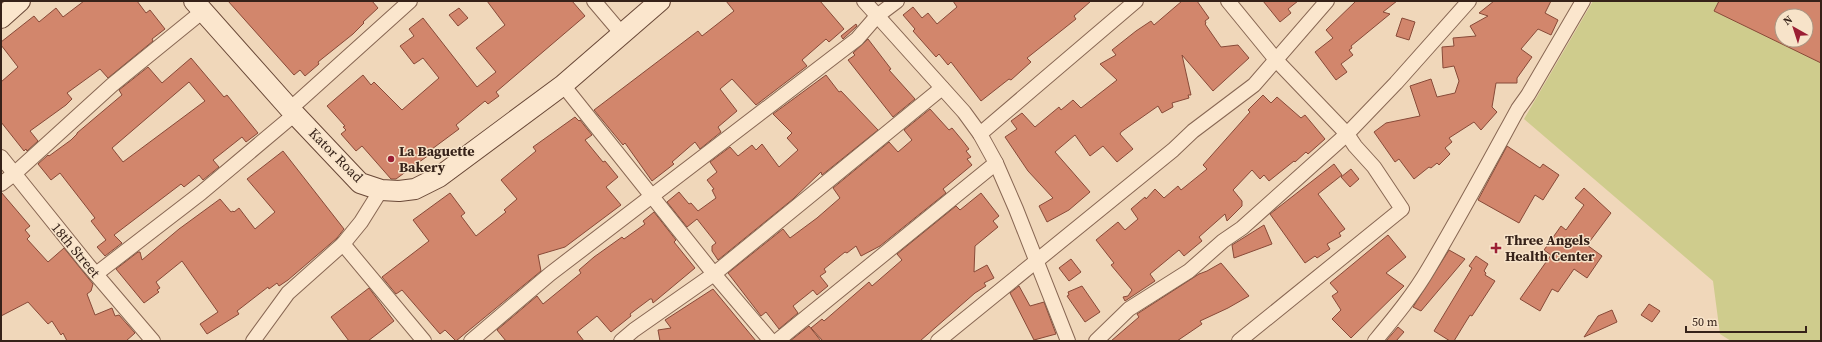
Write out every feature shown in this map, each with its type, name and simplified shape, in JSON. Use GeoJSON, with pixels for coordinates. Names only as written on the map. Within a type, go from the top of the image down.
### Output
{"type":"FeatureCollection","features":[{"type":"Feature","properties":{"kind":"main road"},"geometry":{"type":"LineString","coordinates":[[1,18],[20,1]]}},
{"type":"Feature","properties":{"kind":"main road","name":"Kator Road"},"geometry":{"type":"LineString","coordinates":[[199,6],[293,111],[360,182],[381,190],[399,191],[415,189],[439,177],[563,85],[660,1]]}},
{"type":"Feature","properties":{"kind":"street"},"geometry":{"type":"LineString","coordinates":[[96,274],[201,193],[293,111],[410,1]]}},
{"type":"Feature","properties":{"kind":"street"},"geometry":{"type":"LineString","coordinates":[[594,1],[622,34]]}},
{"type":"Feature","properties":{"kind":"street"},"geometry":{"type":"LineString","coordinates":[[864,1],[942,88],[980,134],[996,163],[1016,209],[1068,341]]}},
{"type":"Feature","properties":{"kind":"street"},"geometry":{"type":"LineString","coordinates":[[471,341],[527,293],[857,39],[877,16],[898,1]]}},
{"type":"Feature","properties":{"kind":"street"},"geometry":{"type":"LineString","coordinates":[[980,134],[1136,1]]}},
{"type":"Feature","properties":{"kind":"street"},"geometry":{"type":"LineString","coordinates":[[1228,1],[1277,61],[1348,134],[1355,146],[1374,167],[1402,209],[1239,341]]}},
{"type":"Feature","properties":{"kind":"street"},"geometry":{"type":"LineString","coordinates":[[938,341],[1035,260],[1173,150],[1193,131],[1254,85],[1277,61],[1327,1]]}},
{"type":"Feature","properties":{"kind":"street"},"geometry":{"type":"LineString","coordinates":[[1096,341],[1129,309],[1189,271],[1223,241],[1242,228],[1348,134],[1396,83],[1468,1]]}},
{"type":"Feature","properties":{"kind":"street"},"geometry":{"type":"LineString","coordinates":[[1375,341],[1402,308],[1452,232],[1518,108],[1528,95],[1583,1]]}},
{"type":"Feature","properties":{"kind":"street"},"geometry":{"type":"LineString","coordinates":[[1,184],[14,174],[199,6]]}},
{"type":"Feature","properties":{"kind":"street"},"geometry":{"type":"LineString","coordinates":[[563,85],[714,274],[771,341]]}},
{"type":"Feature","properties":{"kind":"street"},"geometry":{"type":"LineString","coordinates":[[621,341],[634,330],[714,274],[942,88]]}},
{"type":"Feature","properties":{"kind":"street","name":"18th Street"},"geometry":{"type":"LineString","coordinates":[[1,157],[96,274],[153,341]]}},
{"type":"Feature","properties":{"kind":"street"},"geometry":{"type":"LineString","coordinates":[[777,341],[996,163]]}},
{"type":"Feature","properties":{"kind":"street"},"geometry":{"type":"LineString","coordinates":[[253,341],[288,293],[343,244],[361,222],[381,190]]}},
{"type":"Feature","properties":{"kind":"street"},"geometry":{"type":"LineString","coordinates":[[343,244],[424,341]]}},
{"type":"Feature","properties":{"kind":"shaded area"},"geometry":{"type":"Polygon","coordinates":[[[1593,1],[1821,1],[1821,341],[1731,341],[1720,334],[1713,281],[1524,119],[1593,1]]]}},
{"type":"Feature","properties":{"kind":"building"},"geometry":{"type":"Polygon","coordinates":[[[84,1],[137,1],[146,13],[150,10],[165,29],[152,39],[153,41],[108,78],[100,69],[67,93],[72,99],[30,131],[38,141],[27,151],[26,149],[24,151],[1,122],[1,82],[18,67],[1,45],[1,42],[34,16],[39,22],[56,8],[63,17],[84,1]]]}},
{"type":"Feature","properties":{"kind":"building"},"geometry":{"type":"Polygon","coordinates":[[[228,1],[372,1],[378,8],[353,34],[318,62],[319,64],[305,76],[300,70],[294,75],[228,1]]]}},
{"type":"Feature","properties":{"kind":"building"},"geometry":{"type":"Polygon","coordinates":[[[487,1],[572,1],[585,16],[496,92],[499,96],[488,104],[485,101],[456,125],[459,129],[432,149],[433,152],[396,179],[391,179],[362,146],[356,151],[341,134],[346,130],[343,127],[345,126],[327,106],[363,75],[371,85],[374,82],[402,110],[439,78],[423,58],[414,64],[400,46],[414,36],[409,29],[423,18],[477,87],[496,72],[476,48],[505,25],[487,1]]]}},
{"type":"Feature","properties":{"kind":"building"},"geometry":{"type":"Polygon","coordinates":[[[726,1],[820,1],[844,29],[829,42],[826,39],[802,60],[807,66],[756,105],[732,79],[720,89],[737,111],[718,127],[721,132],[700,149],[695,142],[672,162],[674,164],[652,181],[625,143],[623,145],[594,110],[698,31],[702,36],[734,11],[726,1]]]}},
{"type":"Feature","properties":{"kind":"building"},"geometry":{"type":"Polygon","coordinates":[[[953,1],[1091,1],[1074,16],[1076,19],[1027,58],[1031,62],[1011,80],[1009,79],[981,101],[951,62],[948,65],[939,54],[936,57],[913,31],[915,29],[903,15],[913,7],[922,18],[928,13],[937,24],[957,7],[953,1]]]}},
{"type":"Feature","properties":{"kind":"building"},"geometry":{"type":"Polygon","coordinates":[[[1182,1],[1197,1],[1209,18],[1205,21],[1205,24],[1221,47],[1238,45],[1249,58],[1213,91],[1182,55],[1191,95],[1188,95],[1189,98],[1172,103],[1173,107],[1162,113],[1158,106],[1121,132],[1120,134],[1133,149],[1117,162],[1103,146],[1090,156],[1075,135],[1055,152],[1090,192],[1069,210],[1047,222],[1039,206],[1053,198],[1028,171],[1005,137],[1017,129],[1011,121],[1022,113],[1035,127],[1059,107],[1061,110],[1073,100],[1081,108],[1117,80],[1100,64],[1116,55],[1112,50],[1151,21],[1154,25],[1182,1]]]}},
{"type":"Feature","properties":{"kind":"building"},"geometry":{"type":"Polygon","coordinates":[[[1263,1],[1298,1],[1288,9],[1291,13],[1280,22],[1263,1]]]}},
{"type":"Feature","properties":{"kind":"building"},"geometry":{"type":"Polygon","coordinates":[[[1356,1],[1397,1],[1383,12],[1390,14],[1351,46],[1352,48],[1349,50],[1353,55],[1341,64],[1347,72],[1336,80],[1315,52],[1333,38],[1326,30],[1356,1]]]}},
{"type":"Feature","properties":{"kind":"building"},"geometry":{"type":"Polygon","coordinates":[[[1494,1],[1551,1],[1545,13],[1558,20],[1551,35],[1538,29],[1521,49],[1532,57],[1517,78],[1517,83],[1496,83],[1492,107],[1497,112],[1481,130],[1474,122],[1449,138],[1452,142],[1445,148],[1450,154],[1439,165],[1437,163],[1431,168],[1429,167],[1414,179],[1399,159],[1395,162],[1374,132],[1386,123],[1420,116],[1410,86],[1431,79],[1437,97],[1455,93],[1459,81],[1454,66],[1443,68],[1442,47],[1454,46],[1453,38],[1476,36],[1470,26],[1488,16],[1479,13],[1494,1]]]}},
{"type":"Feature","properties":{"kind":"building"},"geometry":{"type":"Polygon","coordinates":[[[1719,1],[1821,1],[1821,63],[1790,48],[1814,48],[1814,8],[1774,8],[1774,40],[1714,11],[1719,1]]]}},
{"type":"Feature","properties":{"kind":"building"},"geometry":{"type":"Polygon","coordinates":[[[459,8],[468,18],[458,26],[449,15],[459,8]]]}},
{"type":"Feature","properties":{"kind":"building"},"geometry":{"type":"Polygon","coordinates":[[[1402,18],[1415,22],[1409,40],[1396,36],[1402,18]]]}},
{"type":"Feature","properties":{"kind":"building"},"geometry":{"type":"Polygon","coordinates":[[[856,24],[857,26],[843,39],[841,36],[856,24]]]}},
{"type":"Feature","properties":{"kind":"building"},"geometry":{"type":"Polygon","coordinates":[[[868,39],[891,69],[889,70],[915,99],[893,117],[848,60],[855,55],[853,53],[868,39]]]}},
{"type":"Feature","properties":{"kind":"building"},"geometry":{"type":"Polygon","coordinates":[[[191,58],[224,97],[227,95],[258,133],[246,142],[242,137],[213,160],[219,167],[203,180],[199,175],[184,187],[181,184],[114,235],[122,243],[105,256],[97,247],[106,240],[91,221],[95,218],[60,173],[51,180],[38,164],[48,155],[49,156],[71,140],[77,133],[122,95],[119,90],[148,67],[162,83],[191,58]],[[189,82],[112,148],[123,162],[205,101],[189,82]]]}},
{"type":"Feature","properties":{"kind":"building"},"geometry":{"type":"Polygon","coordinates":[[[826,75],[839,92],[841,91],[878,130],[822,175],[821,172],[793,199],[718,260],[712,251],[712,246],[716,243],[697,219],[687,227],[667,202],[679,192],[689,204],[691,203],[698,211],[716,198],[712,190],[714,189],[707,180],[717,172],[710,162],[730,147],[738,156],[752,145],[756,150],[762,144],[779,167],[798,150],[787,138],[792,133],[773,114],[826,75]]]}},
{"type":"Feature","properties":{"kind":"building"},"geometry":{"type":"Polygon","coordinates":[[[1263,95],[1271,103],[1277,97],[1301,118],[1305,115],[1325,139],[1308,154],[1306,152],[1269,181],[1264,175],[1260,179],[1252,170],[1233,190],[1242,201],[1242,206],[1227,221],[1225,214],[1199,237],[1202,241],[1184,256],[1179,250],[1150,274],[1155,281],[1125,301],[1123,297],[1128,296],[1132,290],[1111,265],[1114,263],[1096,240],[1118,222],[1125,230],[1138,219],[1131,209],[1145,197],[1146,199],[1155,189],[1164,198],[1178,186],[1181,190],[1207,169],[1203,165],[1250,112],[1248,110],[1263,95]]]}},
{"type":"Feature","properties":{"kind":"building"},"geometry":{"type":"Polygon","coordinates":[[[930,109],[949,130],[952,128],[969,149],[966,151],[971,157],[967,159],[972,165],[943,189],[946,193],[880,246],[861,256],[856,246],[847,253],[845,252],[824,269],[826,272],[820,276],[828,286],[817,295],[813,290],[793,306],[798,313],[779,329],[766,312],[761,316],[728,273],[783,229],[790,238],[817,218],[840,198],[833,188],[889,142],[898,152],[912,140],[904,130],[930,109]]]}},
{"type":"Feature","properties":{"kind":"building"},"geometry":{"type":"Polygon","coordinates":[[[575,117],[579,121],[580,120],[592,135],[585,140],[603,162],[605,161],[618,177],[606,187],[621,205],[565,247],[538,255],[541,271],[456,341],[445,330],[440,334],[402,290],[396,294],[382,277],[429,241],[413,220],[450,193],[465,213],[461,216],[476,236],[506,212],[504,210],[517,199],[501,180],[536,151],[533,147],[575,117]]]}},
{"type":"Feature","properties":{"kind":"building"},"geometry":{"type":"Polygon","coordinates":[[[1507,146],[1540,168],[1543,164],[1559,175],[1543,200],[1535,195],[1519,223],[1478,200],[1507,146]]]}},
{"type":"Feature","properties":{"kind":"building"},"geometry":{"type":"Polygon","coordinates":[[[283,151],[344,229],[337,238],[288,280],[279,286],[277,283],[269,289],[268,287],[237,311],[239,314],[207,334],[200,324],[218,312],[182,261],[156,282],[160,288],[157,290],[159,292],[144,303],[116,269],[138,252],[140,252],[142,260],[179,229],[220,199],[231,212],[234,212],[239,208],[255,229],[275,212],[247,179],[283,151]]]}},
{"type":"Feature","properties":{"kind":"building"},"geometry":{"type":"Polygon","coordinates":[[[1334,164],[1342,175],[1318,194],[1345,229],[1339,233],[1341,236],[1327,244],[1330,249],[1317,258],[1315,256],[1305,263],[1270,214],[1334,164]]]}},
{"type":"Feature","properties":{"kind":"building"},"geometry":{"type":"Polygon","coordinates":[[[1351,169],[1359,179],[1350,187],[1341,177],[1351,169]]]}},
{"type":"Feature","properties":{"kind":"building"},"geometry":{"type":"Polygon","coordinates":[[[1584,188],[1611,213],[1587,245],[1602,256],[1587,278],[1574,269],[1558,292],[1552,289],[1540,311],[1520,299],[1551,255],[1544,250],[1561,226],[1566,230],[1584,205],[1575,198],[1584,188]]]}},
{"type":"Feature","properties":{"kind":"building"},"geometry":{"type":"Polygon","coordinates":[[[1,192],[30,226],[25,230],[30,236],[27,239],[48,262],[64,248],[93,284],[91,291],[87,294],[95,315],[112,308],[115,316],[119,315],[135,333],[126,341],[67,341],[63,333],[61,335],[52,321],[48,324],[28,302],[1,316],[1,192]]]}},
{"type":"Feature","properties":{"kind":"building"},"geometry":{"type":"Polygon","coordinates":[[[981,193],[999,216],[993,221],[998,227],[975,246],[974,272],[987,265],[994,278],[984,283],[986,286],[975,293],[920,341],[823,341],[811,328],[822,319],[824,321],[869,282],[872,286],[902,260],[897,254],[956,206],[960,210],[981,193]]]}},
{"type":"Feature","properties":{"kind":"building"},"geometry":{"type":"Polygon","coordinates":[[[654,212],[676,240],[674,242],[695,268],[653,303],[652,299],[650,299],[630,314],[631,316],[611,332],[597,316],[577,332],[584,341],[506,341],[497,330],[537,296],[543,304],[581,273],[579,270],[594,257],[622,237],[624,239],[645,224],[643,221],[654,212]]]}},
{"type":"Feature","properties":{"kind":"building"},"geometry":{"type":"Polygon","coordinates":[[[1264,225],[1272,244],[1234,258],[1232,245],[1264,225]]]}},
{"type":"Feature","properties":{"kind":"building"},"geometry":{"type":"Polygon","coordinates":[[[1388,235],[1406,257],[1386,273],[1404,286],[1351,338],[1332,319],[1341,310],[1332,296],[1338,292],[1330,283],[1388,235]]]}},
{"type":"Feature","properties":{"kind":"building"},"geometry":{"type":"Polygon","coordinates":[[[1449,250],[1465,259],[1421,311],[1413,307],[1449,250]]]}},
{"type":"Feature","properties":{"kind":"building"},"geometry":{"type":"Polygon","coordinates":[[[1476,256],[1488,264],[1484,271],[1486,273],[1485,275],[1495,281],[1472,316],[1470,315],[1454,341],[1450,341],[1434,331],[1472,268],[1469,266],[1476,256]]]}},
{"type":"Feature","properties":{"kind":"building"},"geometry":{"type":"Polygon","coordinates":[[[1071,259],[1081,272],[1069,281],[1059,268],[1071,259]]]}},
{"type":"Feature","properties":{"kind":"building"},"geometry":{"type":"Polygon","coordinates":[[[1221,263],[1249,296],[1200,321],[1202,324],[1177,341],[1111,341],[1139,317],[1137,314],[1199,274],[1221,263]]]}},
{"type":"Feature","properties":{"kind":"building"},"geometry":{"type":"Polygon","coordinates":[[[1019,286],[1030,306],[1044,302],[1056,334],[1034,340],[1010,293],[1019,286]]]}},
{"type":"Feature","properties":{"kind":"building"},"geometry":{"type":"Polygon","coordinates":[[[1082,286],[1100,312],[1085,322],[1067,296],[1069,295],[1068,292],[1082,286]]]}},
{"type":"Feature","properties":{"kind":"building"},"geometry":{"type":"Polygon","coordinates":[[[369,288],[394,321],[368,341],[349,341],[331,317],[369,288]]]}},
{"type":"Feature","properties":{"kind":"building"},"geometry":{"type":"Polygon","coordinates":[[[713,289],[756,341],[660,341],[658,330],[671,328],[665,320],[713,289]]]}},
{"type":"Feature","properties":{"kind":"building"},"geometry":{"type":"Polygon","coordinates":[[[1649,304],[1660,311],[1652,322],[1641,315],[1649,304]]]}},
{"type":"Feature","properties":{"kind":"building"},"geometry":{"type":"Polygon","coordinates":[[[1612,310],[1617,322],[1584,337],[1598,316],[1612,310]]]}},
{"type":"Feature","properties":{"kind":"building"},"geometry":{"type":"Polygon","coordinates":[[[809,326],[821,341],[790,341],[809,326]]]}},
{"type":"Feature","properties":{"kind":"building"},"geometry":{"type":"Polygon","coordinates":[[[1398,327],[1404,332],[1396,341],[1386,341],[1398,327]]]}},
{"type":"Feature","properties":{"kind":"place","name":"La Baguette Bakery"},"geometry":{"type":"Point","coordinates":[391,159]}},
{"type":"Feature","properties":{"kind":"place","name":"Three Angels Health Center"},"geometry":{"type":"Point","coordinates":[1496,248]}}]}
